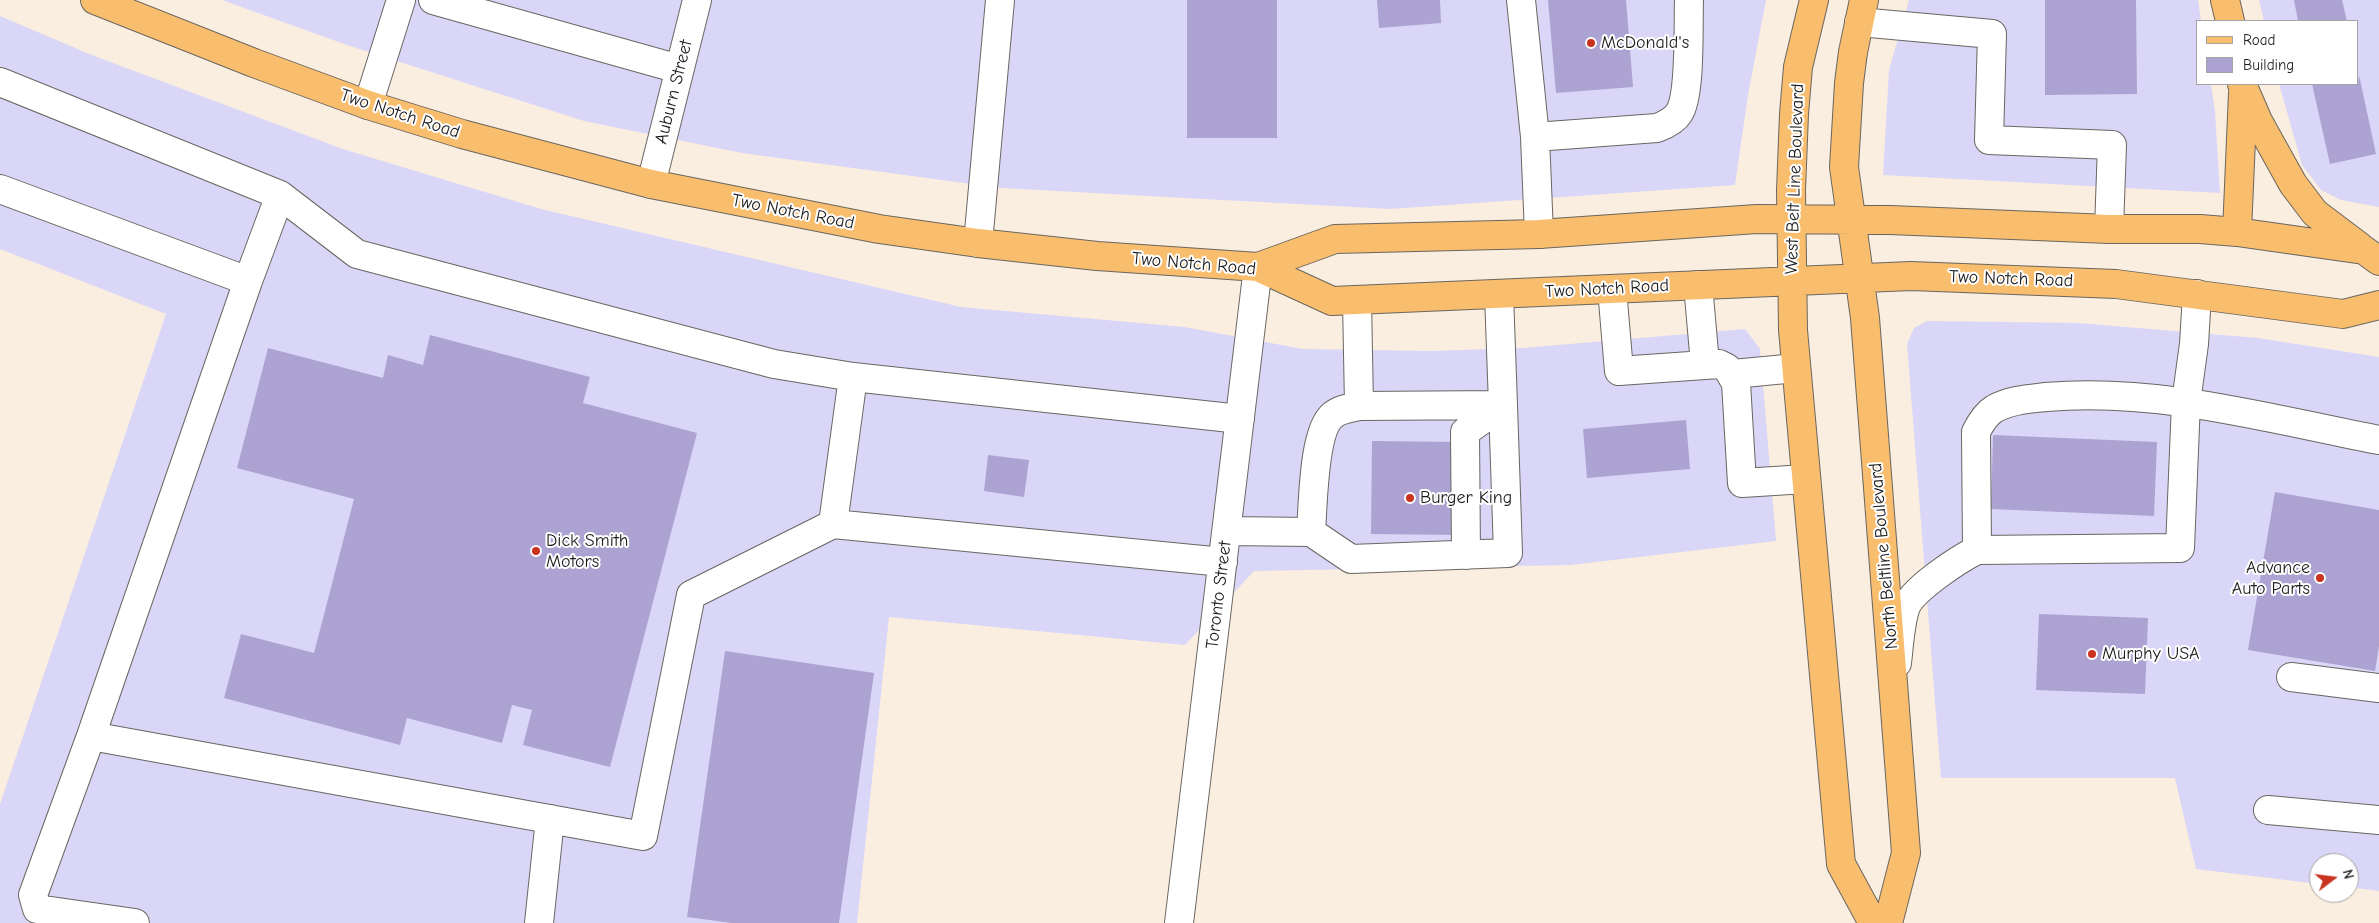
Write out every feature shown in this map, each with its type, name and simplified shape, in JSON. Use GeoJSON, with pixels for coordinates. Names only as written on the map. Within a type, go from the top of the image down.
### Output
{"type":"FeatureCollection","features":[{"type":"Feature","properties":{"kind":"main road","name":"Two Notch Road"},"geometry":{"type":"LineString","coordinates":[[95,0],[254,63],[368,105],[472,137],[651,184],[879,229],[978,243],[1097,256],[1258,267],[1332,301],[1911,276],[2116,284],[2343,314],[2379,305]]}},
{"type":"Feature","properties":{"kind":"main road","name":"West Belt Line Boulevard"},"geometry":{"type":"LineString","coordinates":[[1814,0],[1798,67],[1791,163],[1793,330],[1841,864],[1873,923]]}},
{"type":"Feature","properties":{"kind":"main road"},"geometry":{"type":"LineString","coordinates":[[2225,0],[2230,20]]}},
{"type":"Feature","properties":{"kind":"main road","name":"North Beltline Boulevard"},"geometry":{"type":"LineString","coordinates":[[1862,11],[1847,110],[1844,167],[1845,188],[1865,318],[1906,853],[1888,923]]}},
{"type":"Feature","properties":{"kind":"main road"},"geometry":{"type":"LineString","coordinates":[[2237,232],[2242,86]]}},
{"type":"Feature","properties":{"kind":"main road"},"geometry":{"type":"LineString","coordinates":[[2242,86],[2274,152],[2293,184],[2315,213],[2372,256]]}},
{"type":"Feature","properties":{"kind":"main road"},"geometry":{"type":"LineString","coordinates":[[1258,267],[1335,239],[1539,234],[1757,219],[1850,220],[2237,232],[2372,256]]}},
{"type":"Feature","properties":{"kind":"street"},"geometry":{"type":"LineString","coordinates":[[368,105],[401,0]]}},
{"type":"Feature","properties":{"kind":"street"},"geometry":{"type":"LineString","coordinates":[[433,0],[679,69]]}},
{"type":"Feature","properties":{"kind":"street","name":"Auburn Street"},"geometry":{"type":"LineString","coordinates":[[651,184],[697,0]]}},
{"type":"Feature","properties":{"kind":"street"},"geometry":{"type":"LineString","coordinates":[[978,243],[1000,0]]}},
{"type":"Feature","properties":{"kind":"street"},"geometry":{"type":"LineString","coordinates":[[1522,0],[1535,137],[1539,234]]}},
{"type":"Feature","properties":{"kind":"street"},"geometry":{"type":"LineString","coordinates":[[1534,0],[1537,82],[1535,137]]}},
{"type":"Feature","properties":{"kind":"street"},"geometry":{"type":"LineString","coordinates":[[1676,0],[1687,57]]}},
{"type":"Feature","properties":{"kind":"street"},"geometry":{"type":"LineString","coordinates":[[1535,137],[1657,128],[1668,124],[1679,113],[1687,85],[1689,0]]}},
{"type":"Feature","properties":{"kind":"street"},"geometry":{"type":"LineString","coordinates":[[1862,11],[1992,34],[1989,140],[2112,145],[2109,229]]}},
{"type":"Feature","properties":{"kind":"street"},"geometry":{"type":"LineString","coordinates":[[0,82],[280,195],[357,254],[774,364],[853,377],[1240,419]]}},
{"type":"Feature","properties":{"kind":"street"},"geometry":{"type":"LineString","coordinates":[[0,189],[248,281]]}},
{"type":"Feature","properties":{"kind":"street"},"geometry":{"type":"LineString","coordinates":[[135,923],[37,909],[33,895],[91,736],[248,281],[280,195]]}},
{"type":"Feature","properties":{"kind":"street","name":"Toronto Street"},"geometry":{"type":"LineString","coordinates":[[1179,923],[1228,531],[1258,267]]}},
{"type":"Feature","properties":{"kind":"street"},"geometry":{"type":"LineString","coordinates":[[1698,285],[1706,364]]}},
{"type":"Feature","properties":{"kind":"street"},"geometry":{"type":"LineString","coordinates":[[1612,289],[1619,371],[1706,364],[1719,364],[1727,368],[1733,374],[1736,382],[1742,483],[1806,479]]}},
{"type":"Feature","properties":{"kind":"street"},"geometry":{"type":"LineString","coordinates":[[1228,531],[1311,532],[1351,558],[1508,553],[1499,294]]}},
{"type":"Feature","properties":{"kind":"street"},"geometry":{"type":"LineString","coordinates":[[1894,682],[1905,607],[1924,586],[1944,569],[1977,550],[2180,548],[2186,402],[2194,344],[2197,294]]}},
{"type":"Feature","properties":{"kind":"street"},"geometry":{"type":"LineString","coordinates":[[1357,300],[1358,406]]}},
{"type":"Feature","properties":{"kind":"street"},"geometry":{"type":"LineString","coordinates":[[1733,374],[1796,368]]}},
{"type":"Feature","properties":{"kind":"street"},"geometry":{"type":"LineString","coordinates":[[833,524],[853,377]]}},
{"type":"Feature","properties":{"kind":"street"},"geometry":{"type":"LineString","coordinates":[[1977,550],[1976,432],[1994,409],[2020,399],[2078,394],[2186,402],[2379,440]]}},
{"type":"Feature","properties":{"kind":"street"},"geometry":{"type":"LineString","coordinates":[[1311,532],[1321,433],[1332,415],[1344,409],[1358,406],[1503,405]]}},
{"type":"Feature","properties":{"kind":"street"},"geometry":{"type":"LineString","coordinates":[[1466,555],[1465,432],[1503,405]]}},
{"type":"Feature","properties":{"kind":"street"},"geometry":{"type":"LineString","coordinates":[[91,736],[643,836],[691,595],[833,524],[1223,562]]}},
{"type":"Feature","properties":{"kind":"street"},"geometry":{"type":"LineString","coordinates":[[2291,677],[2379,688]]}},
{"type":"Feature","properties":{"kind":"street"},"geometry":{"type":"LineString","coordinates":[[2268,810],[2379,820]]}},
{"type":"Feature","properties":{"kind":"street"},"geometry":{"type":"LineString","coordinates":[[540,923],[550,819]]}},
{"type":"Feature","properties":{"kind":"shaded area"},"geometry":{"type":"Polygon","coordinates":[[[222,0],[1766,0],[1748,95],[1735,185],[1390,209],[1001,188],[742,153],[584,121],[347,45],[222,0]]]}},
{"type":"Feature","properties":{"kind":"shaded area"},"geometry":{"type":"Polygon","coordinates":[[[1909,0],[2198,0],[2201,20],[2196,20],[2196,85],[2211,85],[2215,112],[2220,193],[1883,175],[1889,70],[1909,0]]]}},
{"type":"Feature","properties":{"kind":"shaded area"},"geometry":{"type":"Polygon","coordinates":[[[2259,0],[2379,0],[2379,207],[2341,200],[2321,190],[2302,165],[2279,85],[2359,85],[2359,20],[2264,20],[2259,0]]]}},
{"type":"Feature","properties":{"kind":"shaded area"},"geometry":{"type":"Polygon","coordinates":[[[0,16],[94,56],[343,149],[541,209],[961,307],[1184,327],[1303,349],[1431,351],[1523,348],[1745,329],[1760,349],[1776,541],[1570,565],[1254,571],[1185,645],[889,617],[857,923],[0,923],[0,804],[166,314],[0,249],[0,16]]]}},
{"type":"Feature","properties":{"kind":"shaded area"},"geometry":{"type":"Polygon","coordinates":[[[1927,321],[2078,323],[2258,338],[2379,357],[2379,891],[2359,888],[2359,853],[2309,853],[2309,883],[2196,869],[2175,778],[1941,778],[1907,344],[1914,328],[1927,321]]]}},
{"type":"Feature","properties":{"kind":"building"},"geometry":{"type":"Polygon","coordinates":[[[1187,0],[1277,0],[1277,138],[1187,138],[1187,0]]]}},
{"type":"Feature","properties":{"kind":"building"},"geometry":{"type":"Polygon","coordinates":[[[1377,0],[1440,0],[1441,23],[1379,28],[1377,0]]]}},
{"type":"Feature","properties":{"kind":"building","name":"McDonald's"},"geometry":{"type":"Polygon","coordinates":[[[1548,0],[1626,0],[1633,87],[1556,93],[1548,0]]]}},
{"type":"Feature","properties":{"kind":"building"},"geometry":{"type":"Polygon","coordinates":[[[2045,0],[2136,0],[2137,94],[2045,95],[2045,0]]]}},
{"type":"Feature","properties":{"kind":"building"},"geometry":{"type":"Polygon","coordinates":[[[2294,0],[2342,0],[2347,20],[2298,20],[2294,0]]]}},
{"type":"Feature","properties":{"kind":"building"},"geometry":{"type":"Polygon","coordinates":[[[2359,75],[2376,154],[2330,164],[2312,85],[2359,85],[2359,75]]]}},
{"type":"Feature","properties":{"kind":"building"},"geometry":{"type":"Polygon","coordinates":[[[430,335],[590,377],[583,403],[697,433],[610,767],[523,745],[532,710],[512,705],[502,743],[407,718],[400,745],[224,698],[241,634],[314,653],[354,499],[237,468],[268,348],[383,378],[388,355],[423,365],[430,335]]]}},
{"type":"Feature","properties":{"kind":"building"},"geometry":{"type":"Polygon","coordinates":[[[1686,420],[1690,469],[1587,478],[1583,429],[1686,420]]]}},
{"type":"Feature","properties":{"kind":"building"},"geometry":{"type":"Polygon","coordinates":[[[1993,435],[2157,442],[2154,516],[1991,509],[1993,435]]]}},
{"type":"Feature","properties":{"kind":"building"},"geometry":{"type":"Polygon","coordinates":[[[1372,441],[1460,442],[1459,535],[1371,534],[1372,441]]]}},
{"type":"Feature","properties":{"kind":"building"},"geometry":{"type":"Polygon","coordinates":[[[988,455],[1029,460],[1024,497],[984,491],[988,455]]]}},
{"type":"Feature","properties":{"kind":"building","name":"Advance Auto Parts"},"geometry":{"type":"Polygon","coordinates":[[[2275,492],[2379,510],[2379,646],[2375,671],[2248,650],[2275,492]]]}},
{"type":"Feature","properties":{"kind":"building","name":"Murphy USA"},"geometry":{"type":"Polygon","coordinates":[[[2039,614],[2148,618],[2145,694],[2036,690],[2039,614]]]}},
{"type":"Feature","properties":{"kind":"building"},"geometry":{"type":"Polygon","coordinates":[[[725,651],[874,673],[839,923],[732,923],[687,917],[725,651]]]}},
{"type":"Feature","properties":{"kind":"place","name":"McDonald's"},"geometry":{"type":"Point","coordinates":[1591,43]}},
{"type":"Feature","properties":{"kind":"place","name":"Burger King"},"geometry":{"type":"Point","coordinates":[1410,498]}},
{"type":"Feature","properties":{"kind":"place","name":"Dick Smith Motors"},"geometry":{"type":"Point","coordinates":[536,551]}},
{"type":"Feature","properties":{"kind":"place","name":"Advance Auto Parts"},"geometry":{"type":"Point","coordinates":[2320,578]}},
{"type":"Feature","properties":{"kind":"place","name":"Murphy USA"},"geometry":{"type":"Point","coordinates":[2092,654]}}]}
